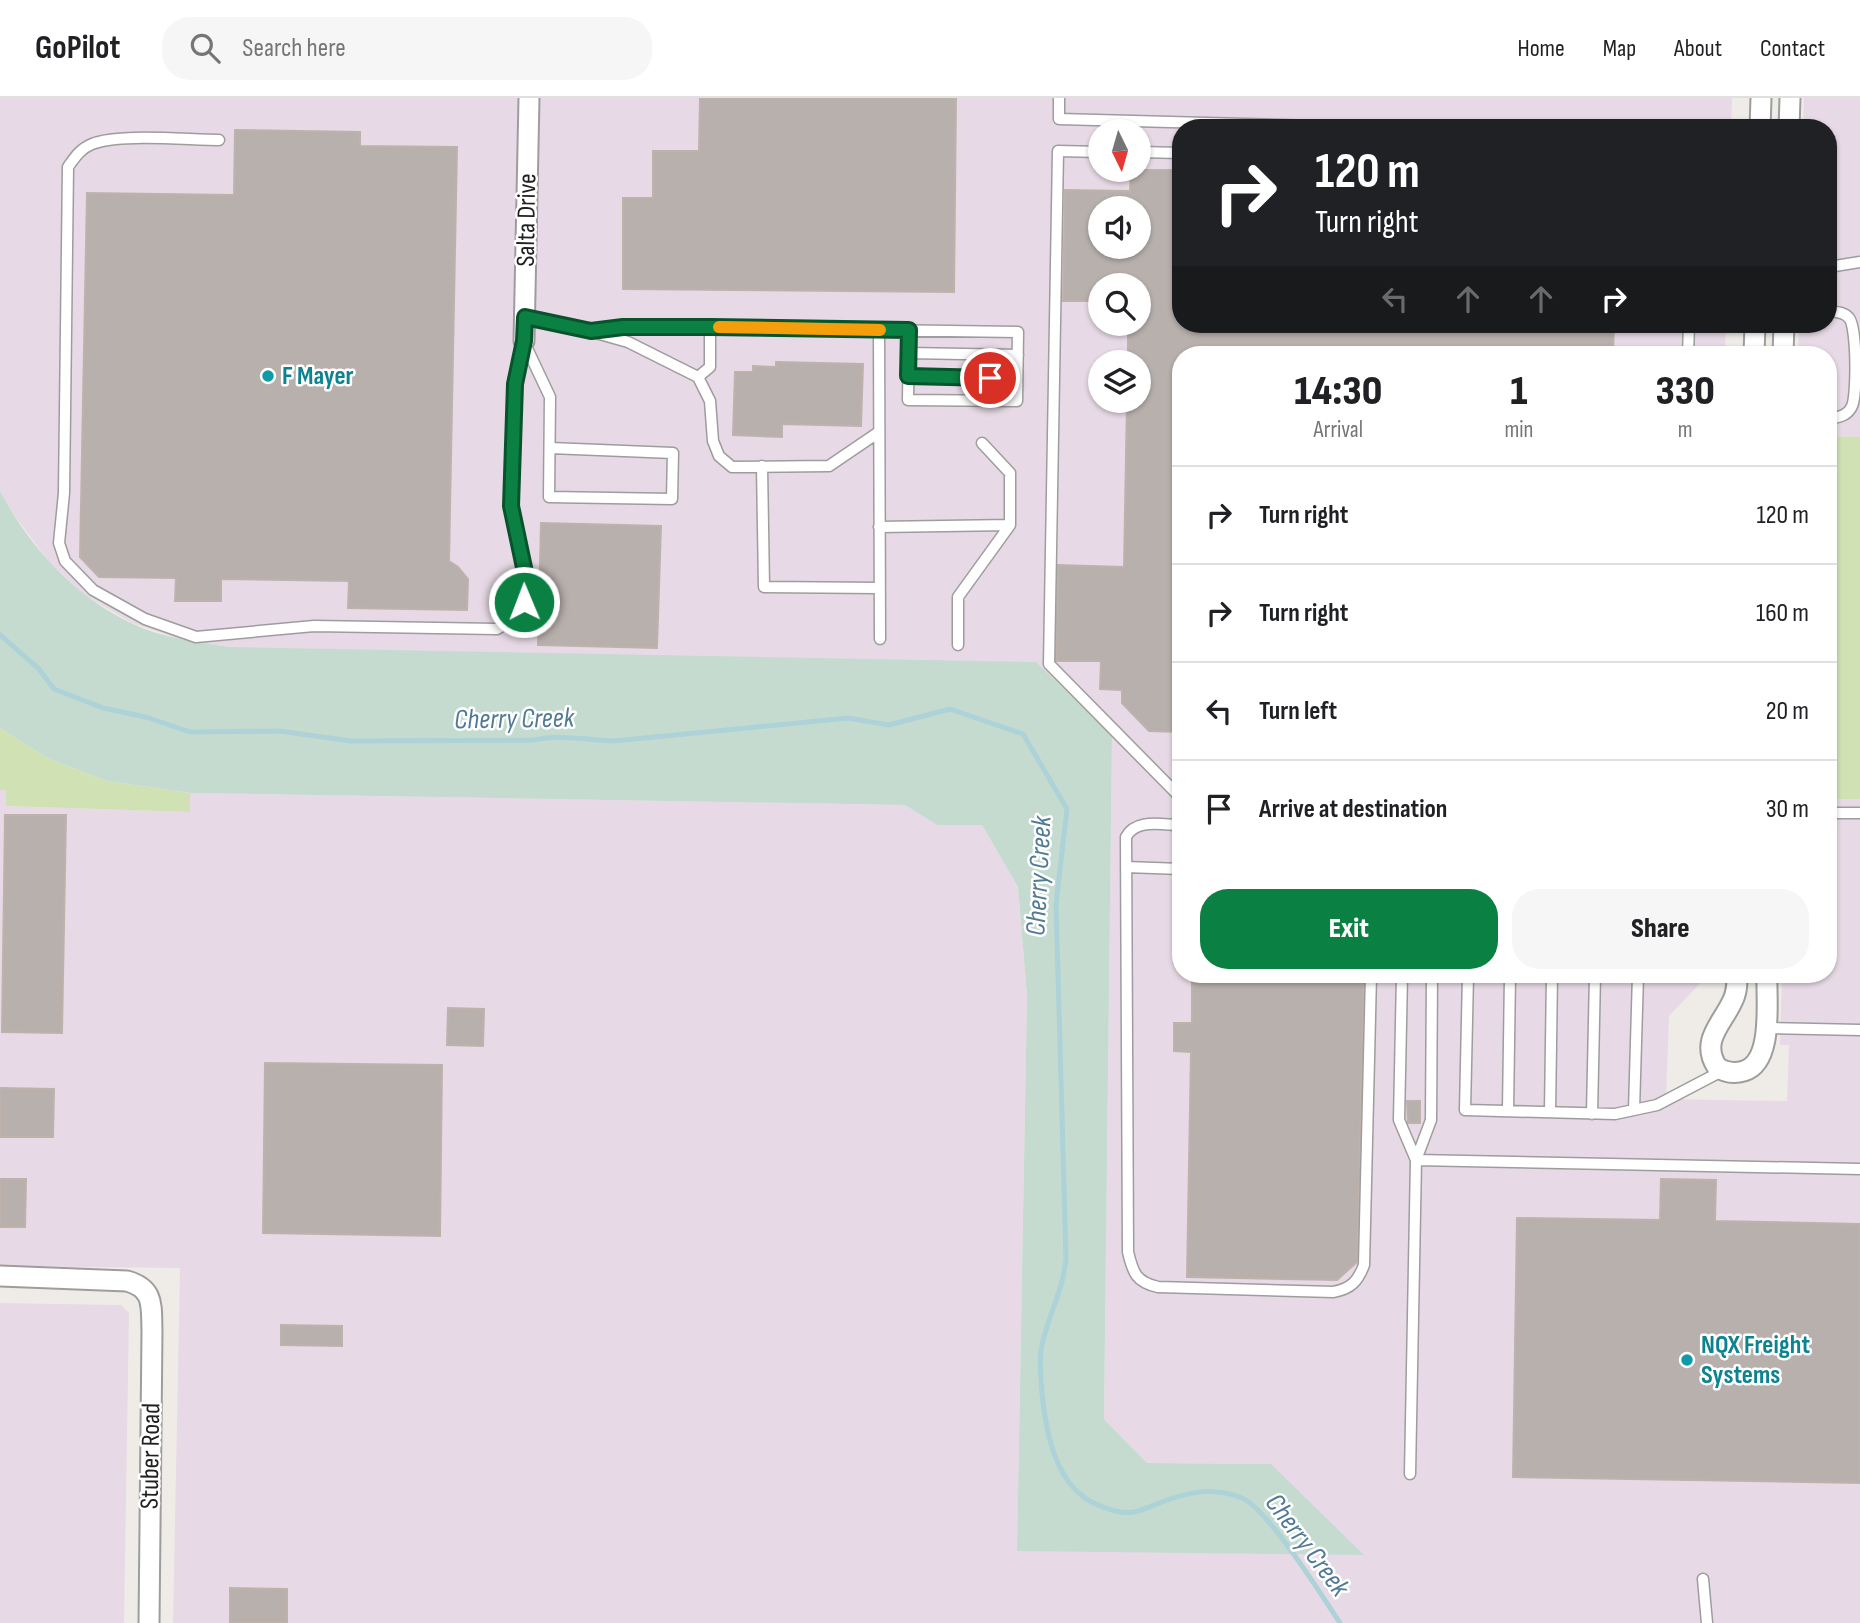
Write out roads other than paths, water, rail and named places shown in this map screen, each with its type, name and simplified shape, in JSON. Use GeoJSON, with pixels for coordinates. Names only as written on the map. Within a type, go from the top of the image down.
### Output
{"type":"FeatureCollection","features":[{"type":"Feature","properties":{"kind":"street","name":"Salta Drive"},"geometry":{"type":"LineString","coordinates":[[524,341],[529,98]]}},
{"type":"Feature","properties":{"kind":"street"},"geometry":{"type":"LineString","coordinates":[[1760,119],[1761,98]]}},
{"type":"Feature","properties":{"kind":"street"},"geometry":{"type":"LineString","coordinates":[[1789,119],[1790,98]]}},
{"type":"Feature","properties":{"kind":"street"},"geometry":{"type":"LineString","coordinates":[[1736,983],[1732,1002],[1711,1040],[1713,1061],[1722,1070],[1731,1073],[1752,1068],[1762,1054],[1767,983]]}},
{"type":"Feature","properties":{"kind":"street","name":"Stuber Road"},"geometry":{"type":"LineString","coordinates":[[0,1276],[103,1278],[138,1284],[146,1290],[150,1299],[149,1623]]}},
{"type":"Feature","properties":{"kind":"lane"},"geometry":{"type":"LineString","coordinates":[[1059,98],[1059,119],[1172,122]]}},
{"type":"Feature","properties":{"kind":"lane"},"geometry":{"type":"LineString","coordinates":[[219,140],[122,139],[93,143],[79,151],[68,167],[64,493],[59,543],[65,561],[93,590],[145,619],[197,636],[314,626],[497,629],[516,618],[524,602],[526,577],[511,506],[515,384],[524,341]]}},
{"type":"Feature","properties":{"kind":"lane"},"geometry":{"type":"LineString","coordinates":[[1088,152],[1058,152],[1049,664],[1172,789]]}},
{"type":"Feature","properties":{"kind":"lane"},"geometry":{"type":"LineString","coordinates":[[1152,152],[1172,153]]}},
{"type":"Feature","properties":{"kind":"lane"},"geometry":{"type":"LineString","coordinates":[[1837,266],[1860,262]]}},
{"type":"Feature","properties":{"kind":"lane"},"geometry":{"type":"LineString","coordinates":[[1837,312],[1851,319],[1854,331],[1852,406],[1843,417],[1837,418]]}},
{"type":"Feature","properties":{"kind":"lane"},"geometry":{"type":"LineString","coordinates":[[525,317],[628,342],[698,377],[710,401],[713,441],[719,456],[732,467],[829,466],[879,432]]}},
{"type":"Feature","properties":{"kind":"lane"},"geometry":{"type":"LineString","coordinates":[[591,331],[623,327],[710,327],[878,330],[909,330],[1018,332],[1017,401],[908,400],[909,330]]}},
{"type":"Feature","properties":{"kind":"lane"},"geometry":{"type":"LineString","coordinates":[[698,377],[710,367],[710,327]]}},
{"type":"Feature","properties":{"kind":"lane"},"geometry":{"type":"LineString","coordinates":[[878,330],[880,639]]}},
{"type":"Feature","properties":{"kind":"lane"},"geometry":{"type":"LineString","coordinates":[[524,341],[550,397],[549,497],[672,499],[673,453],[550,448]]}},
{"type":"Feature","properties":{"kind":"lane"},"geometry":{"type":"LineString","coordinates":[[909,353],[1018,355]]}},
{"type":"Feature","properties":{"kind":"lane"},"geometry":{"type":"LineString","coordinates":[[908,376],[1017,379]]}},
{"type":"Feature","properties":{"kind":"lane"},"geometry":{"type":"LineString","coordinates":[[958,645],[958,597],[1010,525],[1010,473],[982,443]]}},
{"type":"Feature","properties":{"kind":"lane"},"geometry":{"type":"LineString","coordinates":[[762,467],[764,587],[879,588]]}},
{"type":"Feature","properties":{"kind":"lane"},"geometry":{"type":"LineString","coordinates":[[879,527],[1010,525]]}},
{"type":"Feature","properties":{"kind":"lane"},"geometry":{"type":"LineString","coordinates":[[1837,813],[1860,813]]}},
{"type":"Feature","properties":{"kind":"lane"},"geometry":{"type":"LineString","coordinates":[[1172,825],[1134,826],[1126,837],[1128,1252],[1137,1277],[1146,1284],[1158,1287],[1333,1292],[1344,1290],[1359,1278],[1364,1265],[1371,983]]}},
{"type":"Feature","properties":{"kind":"lane"},"geometry":{"type":"LineString","coordinates":[[1126,867],[1172,869]]}},
{"type":"Feature","properties":{"kind":"lane"},"geometry":{"type":"LineString","coordinates":[[1402,983],[1399,1120],[1416,1160]]}},
{"type":"Feature","properties":{"kind":"lane"},"geometry":{"type":"LineString","coordinates":[[1410,1474],[1416,1160],[1431,1120],[1432,983]]}},
{"type":"Feature","properties":{"kind":"lane"},"geometry":{"type":"LineString","coordinates":[[1468,983],[1465,1110],[1615,1114],[1657,1105],[1722,1070]]}},
{"type":"Feature","properties":{"kind":"lane"},"geometry":{"type":"LineString","coordinates":[[1508,1111],[1510,983]]}},
{"type":"Feature","properties":{"kind":"lane"},"geometry":{"type":"LineString","coordinates":[[1550,1112],[1552,983]]}},
{"type":"Feature","properties":{"kind":"lane"},"geometry":{"type":"LineString","coordinates":[[1592,1114],[1595,983]]}},
{"type":"Feature","properties":{"kind":"lane"},"geometry":{"type":"LineString","coordinates":[[1634,1110],[1638,983]]}},
{"type":"Feature","properties":{"kind":"lane"},"geometry":{"type":"LineString","coordinates":[[1765,1028],[1860,1030]]}},
{"type":"Feature","properties":{"kind":"lane"},"geometry":{"type":"LineString","coordinates":[[1416,1160],[1860,1169]]}},
{"type":"Feature","properties":{"kind":"lane"},"geometry":{"type":"LineString","coordinates":[[1703,1579],[1707,1623]]}},
{"type":"Feature","properties":{"kind":"waterway","name":"Cherry Creek"},"geometry":{"type":"LineString","coordinates":[[0,635],[39,669],[54,689],[103,708],[146,717],[190,732],[279,731],[351,741],[534,740],[564,737],[614,741],[848,718],[889,725],[950,709],[1023,734],[1067,809],[1056,904],[1066,1258],[1040,1360],[1050,1442],[1063,1473],[1072,1486],[1098,1505],[1116,1511],[1134,1512],[1200,1492],[1221,1492],[1242,1498],[1253,1505],[1280,1535],[1340,1623]]}},
{"type":"Feature","properties":{"kind":"place","name":"F Mayer"},"geometry":{"type":"Point","coordinates":[268,376]}},
{"type":"Feature","properties":{"kind":"place","name":"NQX Freight Systems"},"geometry":{"type":"Point","coordinates":[1687,1360]}}]}
